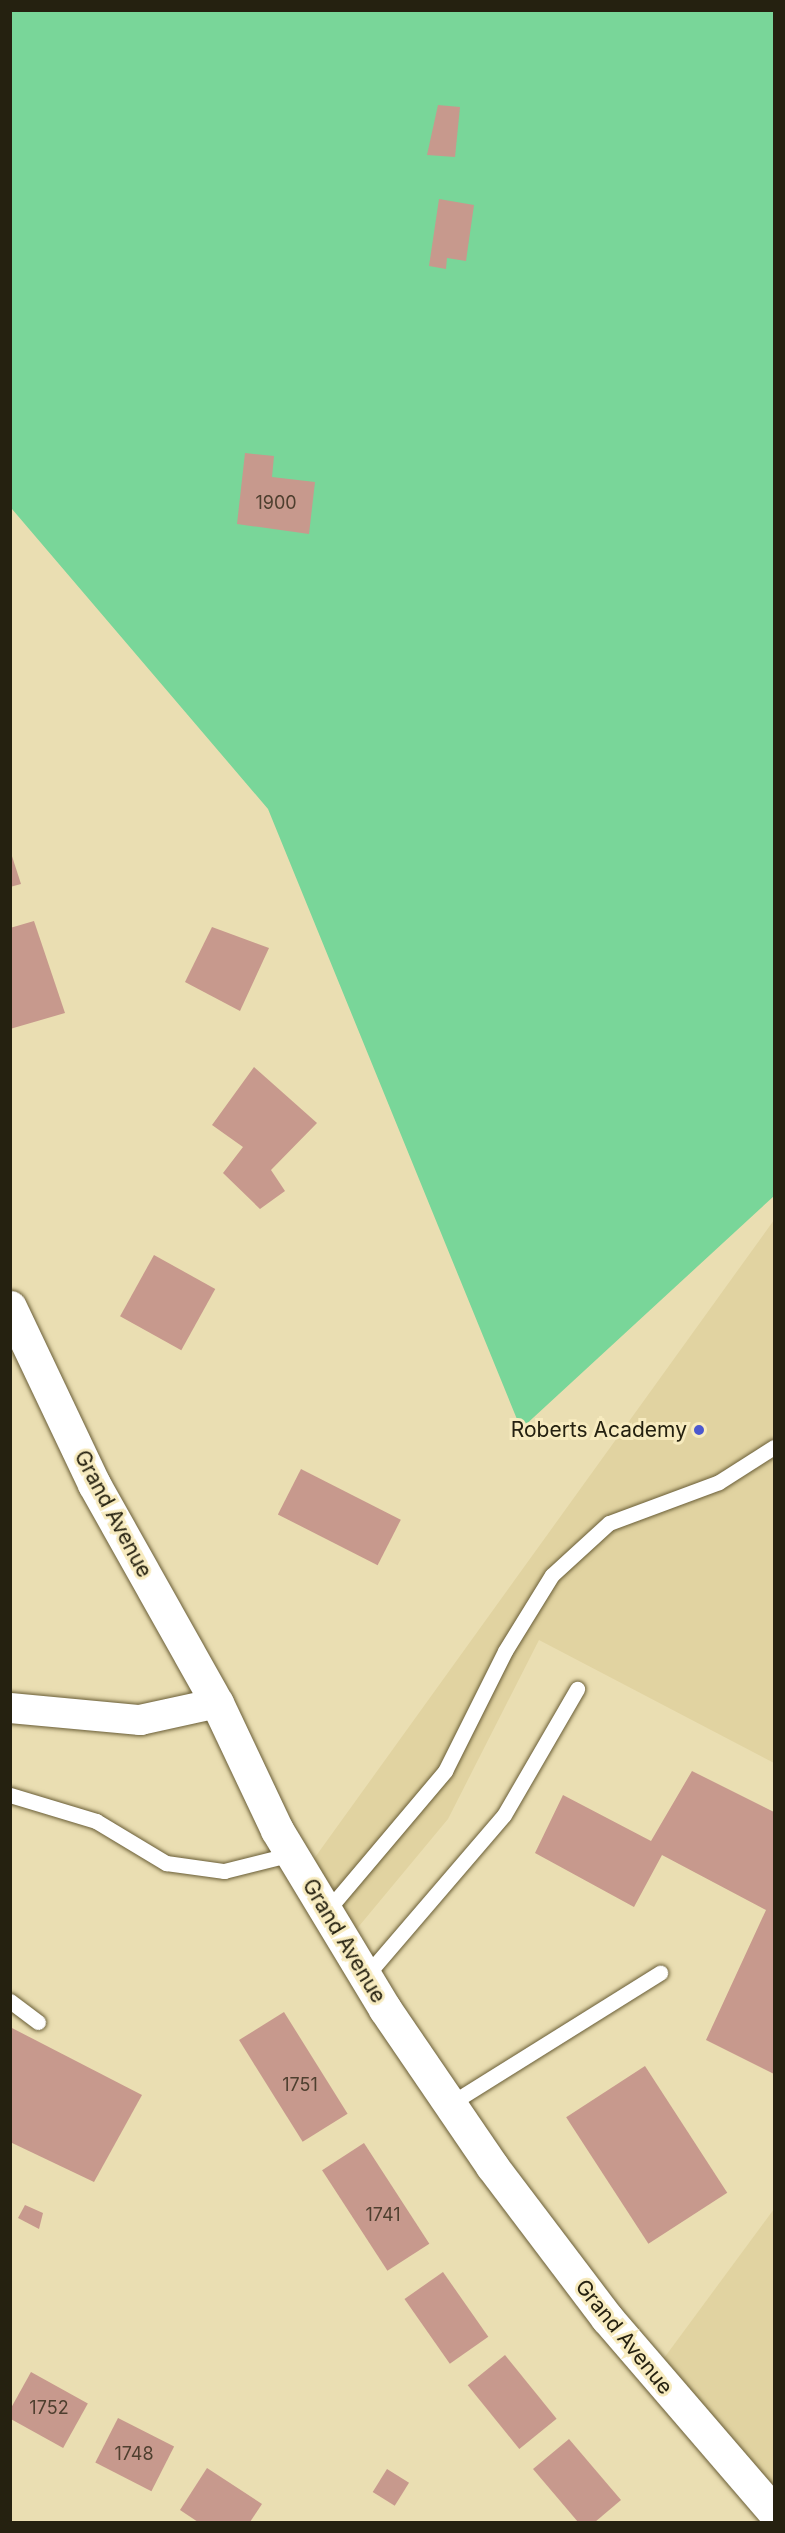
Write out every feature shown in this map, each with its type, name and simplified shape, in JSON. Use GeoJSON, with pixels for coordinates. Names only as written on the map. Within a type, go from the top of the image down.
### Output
{"type":"FeatureCollection","features":[{"type":"Feature","properties":{"kind":"street","name":"Grand Avenue"},"geometry":{"type":"LineString","coordinates":[[10,1307],[94,1484],[217,1703],[292,1854],[366,1977],[450,2104],[606,2318],[774,2512]]}},
{"type":"Feature","properties":{"kind":"street"},"geometry":{"type":"LineString","coordinates":[[10,1708],[140,1720],[217,1703]]}},
{"type":"Feature","properties":{"kind":"lane"},"geometry":{"type":"LineString","coordinates":[[326,1912],[445,1771],[505,1651],[552,1575],[609,1523],[719,1482],[774,1447]]}},
{"type":"Feature","properties":{"kind":"lane"},"geometry":{"type":"LineString","coordinates":[[366,1977],[504,1815],[577,1689]]}},
{"type":"Feature","properties":{"kind":"lane"},"geometry":{"type":"LineString","coordinates":[[10,1795],[96,1821],[166,1863],[224,1871],[292,1854]]}},
{"type":"Feature","properties":{"kind":"lane"},"geometry":{"type":"LineString","coordinates":[[450,2104],[660,1973]]}},
{"type":"Feature","properties":{"kind":"lane"},"geometry":{"type":"LineString","coordinates":[[10,2001],[38,2022]]}},
{"type":"Feature","properties":{"kind":"shaded area","name":"Roberts Academy"},"geometry":{"type":"Polygon","coordinates":[[[774,1220],[774,1763],[539,1640],[448,1819],[345,1943],[303,1874],[774,1220]]]}},
{"type":"Feature","properties":{"kind":"shaded area"},"geometry":{"type":"Polygon","coordinates":[[[774,2209],[774,2512],[653,2373],[774,2209]]]}},
{"type":"Feature","properties":{"kind":"green space"},"geometry":{"type":"Polygon","coordinates":[[[10,11],[774,11],[774,1196],[521,1429],[268,809],[12,509],[10,11]]]}},
{"type":"Feature","properties":{"kind":"building"},"geometry":{"type":"Polygon","coordinates":[[[438,105],[460,107],[455,157],[427,155],[438,105]]]}},
{"type":"Feature","properties":{"kind":"building"},"geometry":{"type":"Polygon","coordinates":[[[439,199],[474,205],[466,261],[447,258],[446,269],[429,266],[439,199]]]}},
{"type":"Feature","properties":{"kind":"building"},"geometry":{"type":"Polygon","coordinates":[[[245,453],[274,456],[272,477],[315,482],[309,534],[237,524],[245,453]]]}},
{"type":"Feature","properties":{"kind":"building"},"geometry":{"type":"Polygon","coordinates":[[[10,850],[21,884],[10,887],[10,850]]]}},
{"type":"Feature","properties":{"kind":"building"},"geometry":{"type":"Polygon","coordinates":[[[34,921],[65,1013],[10,1029],[10,928],[34,921]]]}},
{"type":"Feature","properties":{"kind":"building"},"geometry":{"type":"Polygon","coordinates":[[[212,927],[269,948],[240,1011],[185,982],[212,927]]]}},
{"type":"Feature","properties":{"kind":"building"},"geometry":{"type":"Polygon","coordinates":[[[254,1067],[317,1123],[271,1170],[285,1191],[260,1209],[223,1173],[243,1147],[212,1125],[254,1067]]]}},
{"type":"Feature","properties":{"kind":"building"},"geometry":{"type":"Polygon","coordinates":[[[154,1255],[215,1289],[181,1350],[120,1316],[154,1255]]]}},
{"type":"Feature","properties":{"kind":"building"},"geometry":{"type":"Polygon","coordinates":[[[301,1469],[401,1520],[378,1565],[278,1514],[301,1469]]]}},
{"type":"Feature","properties":{"kind":"building"},"geometry":{"type":"Polygon","coordinates":[[[692,1771],[774,1812],[774,2074],[706,2040],[766,1910],[662,1855],[634,1907],[535,1853],[563,1795],[651,1841],[692,1771]]]}},
{"type":"Feature","properties":{"kind":"building"},"geometry":{"type":"Polygon","coordinates":[[[284,2012],[348,2114],[303,2142],[239,2040],[284,2012]]]}},
{"type":"Feature","properties":{"kind":"building"},"geometry":{"type":"Polygon","coordinates":[[[10,2027],[142,2095],[94,2182],[10,2142],[10,2027]]]}},
{"type":"Feature","properties":{"kind":"building"},"geometry":{"type":"Polygon","coordinates":[[[645,2066],[727,2193],[648,2244],[566,2117],[645,2066]]]}},
{"type":"Feature","properties":{"kind":"building"},"geometry":{"type":"Polygon","coordinates":[[[364,2143],[429,2244],[387,2271],[322,2170],[364,2143]]]}},
{"type":"Feature","properties":{"kind":"building"},"geometry":{"type":"Polygon","coordinates":[[[25,2205],[43,2213],[39,2229],[18,2218],[25,2205]]]}},
{"type":"Feature","properties":{"kind":"building"},"geometry":{"type":"Polygon","coordinates":[[[443,2272],[488,2337],[450,2364],[404,2299],[443,2272]]]}},
{"type":"Feature","properties":{"kind":"building"},"geometry":{"type":"Polygon","coordinates":[[[505,2355],[557,2419],[519,2449],[468,2385],[505,2355]]]}},
{"type":"Feature","properties":{"kind":"building"},"geometry":{"type":"Polygon","coordinates":[[[31,2372],[88,2404],[63,2448],[10,2419],[10,2410],[31,2372]]]}},
{"type":"Feature","properties":{"kind":"building"},"geometry":{"type":"Polygon","coordinates":[[[118,2418],[174,2447],[151,2491],[95,2463],[118,2418]]]}},
{"type":"Feature","properties":{"kind":"building"},"geometry":{"type":"Polygon","coordinates":[[[569,2439],[621,2500],[595,2522],[578,2522],[533,2469],[569,2439]]]}},
{"type":"Feature","properties":{"kind":"building"},"geometry":{"type":"Polygon","coordinates":[[[207,2468],[262,2504],[250,2522],[198,2522],[180,2510],[207,2468]]]}},
{"type":"Feature","properties":{"kind":"building"},"geometry":{"type":"Polygon","coordinates":[[[387,2469],[409,2483],[395,2506],[373,2492],[387,2469]]]}},
{"type":"Feature","properties":{"kind":"place","name":"Roberts Academy"},"geometry":{"type":"Point","coordinates":[699,1430]}}]}
